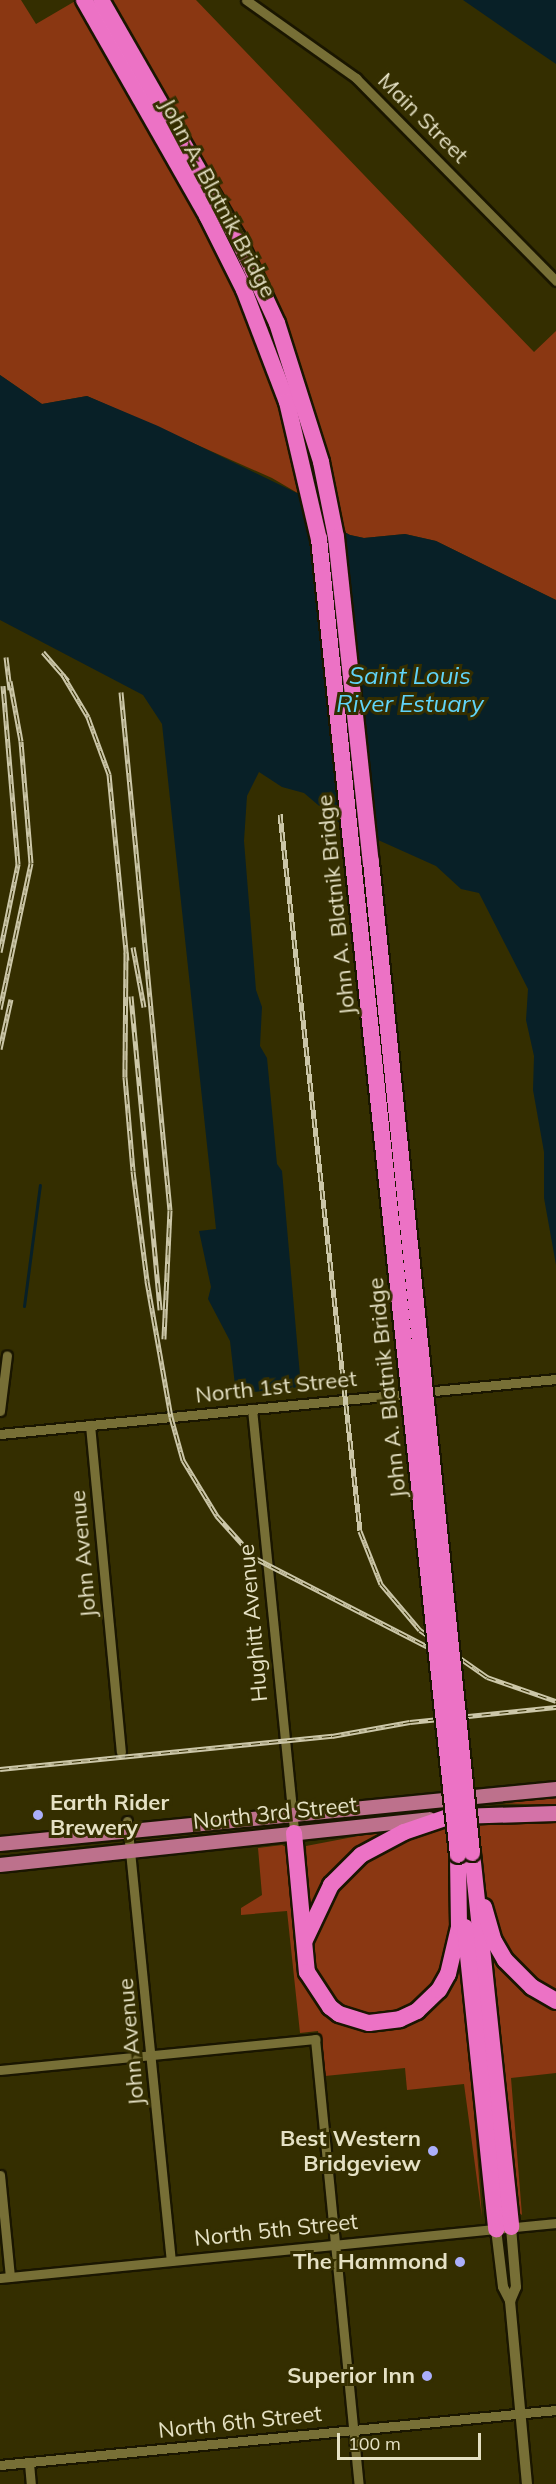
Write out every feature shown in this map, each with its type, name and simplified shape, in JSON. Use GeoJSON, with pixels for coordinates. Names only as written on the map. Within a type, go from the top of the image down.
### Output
{"type":"FeatureCollection","features":[{"type":"Feature","properties":{"kind":"highway","name":"John A. Blatnik Bridge"},"geometry":{"type":"LineString","coordinates":[[84,0],[207,216],[244,290],[287,402],[319,539],[465,1854]]}},
{"type":"Feature","properties":{"kind":"highway","name":"John A. Blatnik Bridge"},"geometry":{"type":"LineString","coordinates":[[101,0],[237,237],[277,323],[321,462],[336,537],[371,862],[465,1854]]}},
{"type":"Feature","properties":{"kind":"highway","name":"North 3rd Street"},"geometry":{"type":"LineString","coordinates":[[451,1816],[556,1813]]}},
{"type":"Feature","properties":{"kind":"highway"},"geometry":{"type":"LineString","coordinates":[[303,1946],[324,1897],[348,1866],[394,1837],[451,1816]]}},
{"type":"Feature","properties":{"kind":"highway"},"geometry":{"type":"LineString","coordinates":[[294,1833],[303,1946],[313,1986],[339,2014],[369,2023],[400,2019],[417,2011],[439,1990],[454,1959],[465,1854]]}},
{"type":"Feature","properties":{"kind":"highway"},"geometry":{"type":"LineString","coordinates":[[465,1854],[490,1930],[500,1952],[522,1979],[556,2001]]}},
{"type":"Feature","properties":{"kind":"highway"},"geometry":{"type":"LineString","coordinates":[[465,1854],[504,2228]]}},
{"type":"Feature","properties":{"kind":"main road","name":"North 3rd Street"},"geometry":{"type":"LineString","coordinates":[[0,1844],[127,1826],[292,1814],[556,1789]]}},
{"type":"Feature","properties":{"kind":"main road","name":"North 3rd Street"},"geometry":{"type":"LineString","coordinates":[[0,1865],[451,1816]]}},
{"type":"Feature","properties":{"kind":"street","name":"Main Street"},"geometry":{"type":"LineString","coordinates":[[246,0],[356,78],[556,281]]}},
{"type":"Feature","properties":{"kind":"street"},"geometry":{"type":"LineString","coordinates":[[0,1411],[7,1355]]}},
{"type":"Feature","properties":{"kind":"street","name":"North 1st Street"},"geometry":{"type":"LineString","coordinates":[[0,1434],[556,1378]]}},
{"type":"Feature","properties":{"kind":"street","name":"Hughitt Avenue"},"geometry":{"type":"LineString","coordinates":[[252,1409],[294,1833]]}},
{"type":"Feature","properties":{"kind":"street","name":"John Avenue"},"geometry":{"type":"LineString","coordinates":[[90,1425],[121,1752]]}},
{"type":"Feature","properties":{"kind":"street","name":"John Avenue"},"geometry":{"type":"LineString","coordinates":[[127,1826],[152,2055],[171,2261]]}},
{"type":"Feature","properties":{"kind":"street"},"geometry":{"type":"LineString","coordinates":[[0,2070],[315,2039],[359,2484]]}},
{"type":"Feature","properties":{"kind":"street"},"geometry":{"type":"LineString","coordinates":[[0,2175],[10,2277]]}},
{"type":"Feature","properties":{"kind":"street","name":"North 5th Street"},"geometry":{"type":"LineString","coordinates":[[0,2278],[556,2223]]}},
{"type":"Feature","properties":{"kind":"street"},"geometry":{"type":"LineString","coordinates":[[504,2228],[516,2287],[510,2301],[528,2484]]}},
{"type":"Feature","properties":{"kind":"street","name":"North 6th Street"},"geometry":{"type":"LineString","coordinates":[[0,2465],[556,2410]]}},
{"type":"Feature","properties":{"kind":"street"},"geometry":{"type":"LineString","coordinates":[[29,2463],[31,2484]]}},
{"type":"Feature","properties":{"kind":"shaded area"},"geometry":{"type":"Polygon","coordinates":[[[0,0],[21,0],[36,24],[77,0],[196,0],[534,352],[556,331],[556,600],[436,541],[405,534],[364,538],[350,535],[326,522],[301,495],[272,478],[87,396],[42,404],[0,375],[0,0]]]}},
{"type":"Feature","properties":{"kind":"shaded area"},"geometry":{"type":"Polygon","coordinates":[[[556,1796],[556,1805],[493,1803],[493,1801],[556,1796]]]}},
{"type":"Feature","properties":{"kind":"shaded area"},"geometry":{"type":"Polygon","coordinates":[[[537,1819],[556,1821],[556,1994],[537,1984],[504,1951],[488,1901],[480,1853],[449,1856],[450,1954],[433,1987],[412,2006],[379,2017],[339,2006],[316,1979],[311,1945],[340,1882],[375,1852],[431,1829],[537,1819]]]}},
{"type":"Feature","properties":{"kind":"shaded area"},"geometry":{"type":"Polygon","coordinates":[[[400,1828],[393,1833],[309,1918],[306,1846],[400,1828]]]}},
{"type":"Feature","properties":{"kind":"shaded area"},"geometry":{"type":"Polygon","coordinates":[[[282,1845],[288,1848],[309,1985],[377,2029],[453,1978],[460,1961],[475,2068],[474,2113],[482,2217],[464,2084],[407,2090],[405,2068],[325,2076],[318,2031],[300,2033],[287,1911],[241,1915],[241,1908],[262,1895],[258,1848],[282,1845]]]}},
{"type":"Feature","properties":{"kind":"shaded area"},"geometry":{"type":"Polygon","coordinates":[[[487,1931],[556,2007],[556,2073],[511,2078],[522,2215],[516,2211],[487,1931]]]}},
{"type":"Feature","properties":{"kind":"water"},"geometry":{"type":"Polygon","coordinates":[[[463,0],[556,0],[556,64],[512,34],[463,0]]]}},
{"type":"Feature","properties":{"kind":"water","name":"Saint Louis River Estuary"},"geometry":{"type":"Polygon","coordinates":[[[0,375],[42,404],[87,396],[158,426],[301,495],[326,522],[350,535],[364,538],[405,534],[436,541],[556,600],[556,1265],[544,1198],[544,1152],[533,1090],[534,1056],[526,1020],[528,989],[479,893],[461,889],[436,866],[338,822],[304,793],[282,787],[259,772],[247,796],[244,841],[256,990],[262,1007],[260,1046],[267,1058],[277,1164],[282,1171],[301,1387],[236,1394],[230,1341],[208,1299],[211,1287],[199,1231],[216,1229],[162,724],[143,695],[0,620],[0,375]]]}},
{"type":"Feature","properties":{"kind":"waterway"},"geometry":{"type":"LineString","coordinates":[[24,1306],[40,1185]]}},
{"type":"Feature","properties":{"kind":"railway"},"geometry":{"type":"LineString","coordinates":[[43,652],[68,681]]}},
{"type":"Feature","properties":{"kind":"railway"},"geometry":{"type":"LineString","coordinates":[[6,657],[10,690]]}},
{"type":"Feature","properties":{"kind":"railway"},"geometry":{"type":"LineString","coordinates":[[63,675],[88,717],[109,774],[127,960]]}},
{"type":"Feature","properties":{"kind":"railway"},"geometry":{"type":"LineString","coordinates":[[0,1009],[31,863],[21,741],[10,681]]}},
{"type":"Feature","properties":{"kind":"railway"},"geometry":{"type":"LineString","coordinates":[[0,952],[18,864],[3,686]]}},
{"type":"Feature","properties":{"kind":"railway"},"geometry":{"type":"LineString","coordinates":[[121,692],[170,1210],[164,1339]]}},
{"type":"Feature","properties":{"kind":"railway"},"geometry":{"type":"LineString","coordinates":[[280,814],[360,1531],[381,1584],[420,1630],[487,1677],[556,1701]]}},
{"type":"Feature","properties":{"kind":"railway"},"geometry":{"type":"LineString","coordinates":[[133,947],[144,1007]]}},
{"type":"Feature","properties":{"kind":"railway"},"geometry":{"type":"LineString","coordinates":[[126,952],[125,1077],[133,1171],[147,1281],[171,1417],[183,1460],[217,1516],[255,1558],[442,1654]]}},
{"type":"Feature","properties":{"kind":"railway"},"geometry":{"type":"LineString","coordinates":[[131,996],[160,1310]]}},
{"type":"Feature","properties":{"kind":"railway"},"geometry":{"type":"LineString","coordinates":[[0,1049],[11,999]]}},
{"type":"Feature","properties":{"kind":"railway"},"geometry":{"type":"LineString","coordinates":[[0,1769],[332,1736],[410,1722],[556,1707]]}},
{"type":"Feature","properties":{"kind":"place","name":"Earth Rider Brewery"},"geometry":{"type":"Point","coordinates":[38,1815]}},
{"type":"Feature","properties":{"kind":"place","name":"Best Western Bridgeview"},"geometry":{"type":"Point","coordinates":[433,2151]}},
{"type":"Feature","properties":{"kind":"place","name":"The Hammond"},"geometry":{"type":"Point","coordinates":[460,2262]}},
{"type":"Feature","properties":{"kind":"place","name":"Superior Inn"},"geometry":{"type":"Point","coordinates":[427,2376]}}]}
